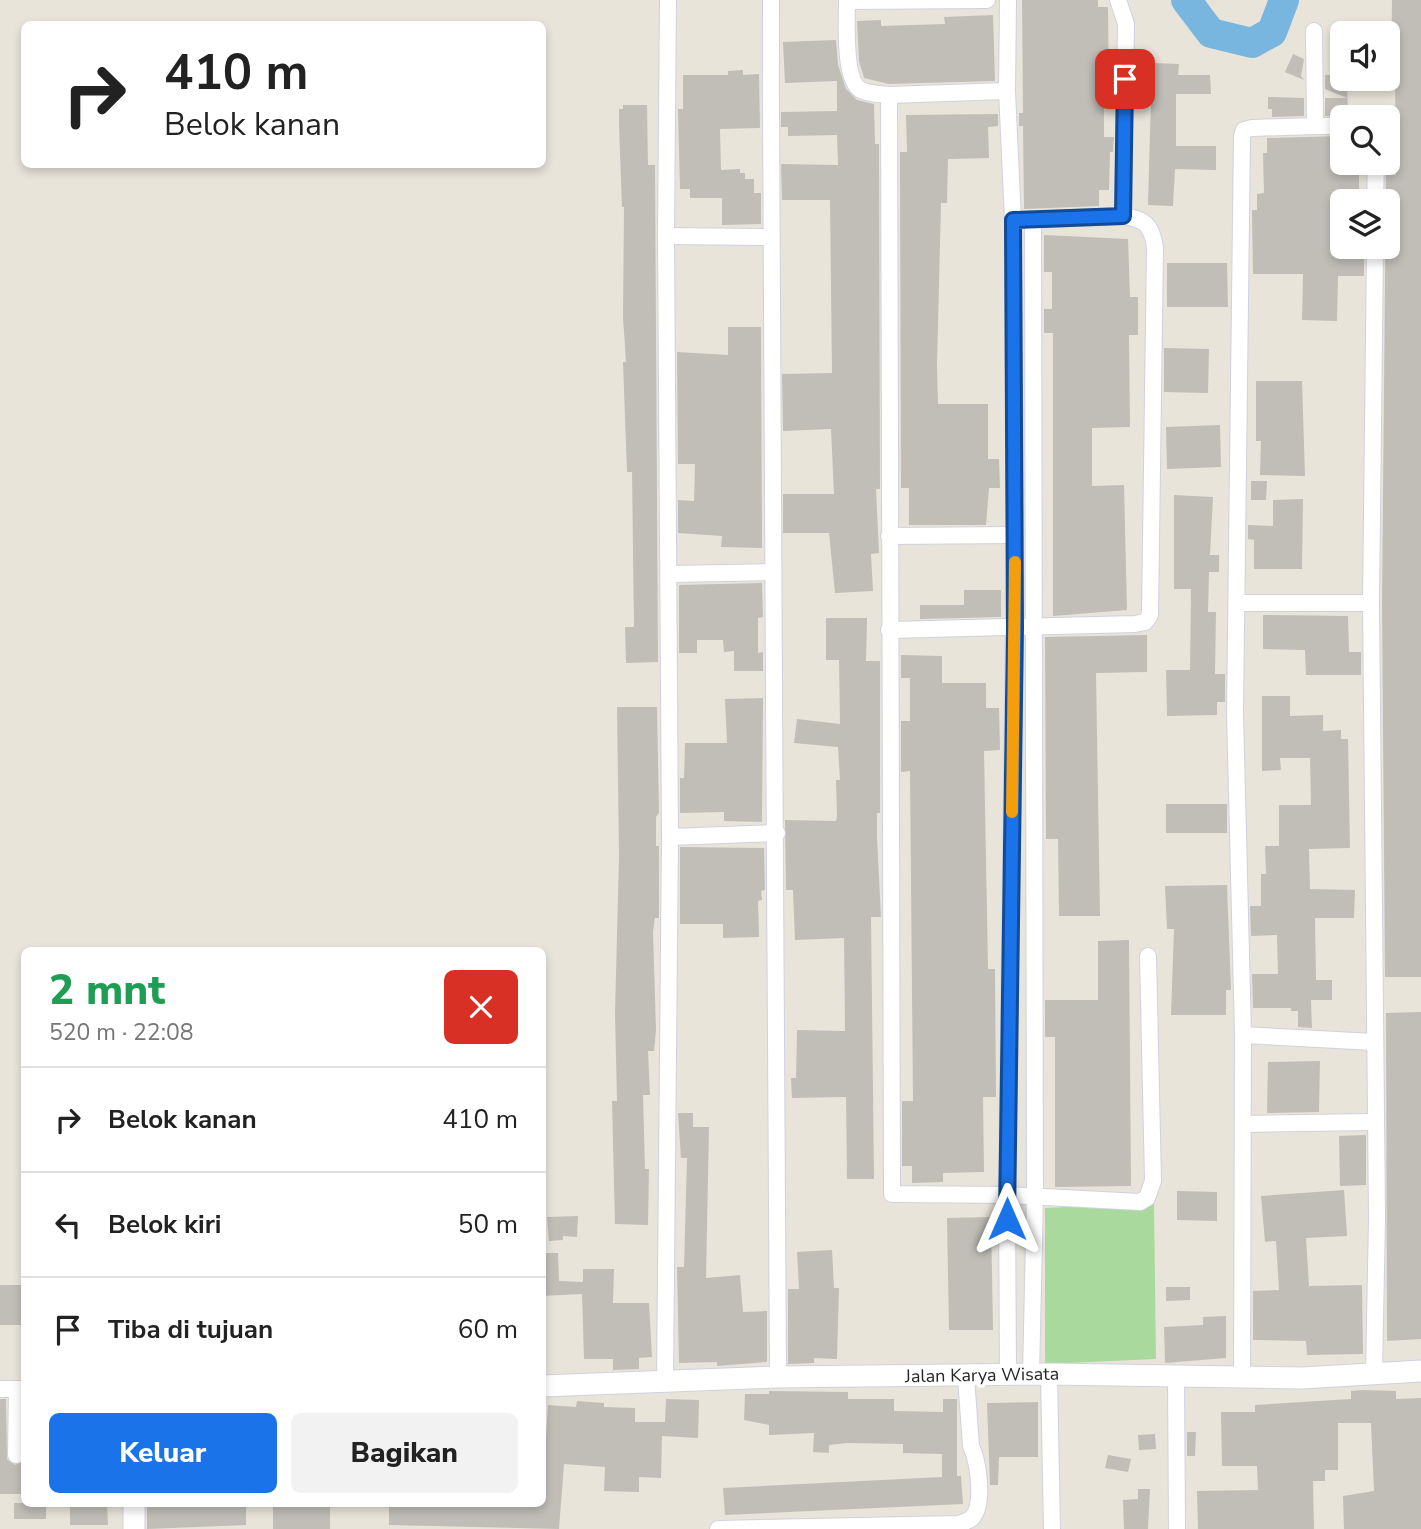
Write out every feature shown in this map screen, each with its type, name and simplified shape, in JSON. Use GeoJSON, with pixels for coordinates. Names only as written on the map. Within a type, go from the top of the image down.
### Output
{"type":"FeatureCollection","features":[{"type":"Feature","properties":{"kind":"street"},"geometry":{"type":"LineString","coordinates":[[664,1382],[670,837],[666,236],[668,0]]}},
{"type":"Feature","properties":{"kind":"street"},"geometry":{"type":"LineString","coordinates":[[771,0],[771,572],[777,833],[778,1377]]}},
{"type":"Feature","properties":{"kind":"street"},"geometry":{"type":"LineString","coordinates":[[987,0],[847,1],[849,62],[854,84],[861,90],[889,95],[1007,91]]}},
{"type":"Feature","properties":{"kind":"street"},"geometry":{"type":"LineString","coordinates":[[1008,0],[1007,91],[1013,220],[1015,535],[1007,1195],[1008,1375]]}},
{"type":"Feature","properties":{"kind":"street"},"geometry":{"type":"LineString","coordinates":[[1118,0],[1126,24],[1123,216]]}},
{"type":"Feature","properties":{"kind":"street"},"geometry":{"type":"LineString","coordinates":[[1314,31],[1315,126]]}},
{"type":"Feature","properties":{"kind":"street"},"geometry":{"type":"LineString","coordinates":[[889,95],[888,630],[892,1194],[1007,1195],[1140,1202],[1152,1192],[1148,956]]}},
{"type":"Feature","properties":{"kind":"street"},"geometry":{"type":"LineString","coordinates":[[1242,1378],[1244,1124],[1235,713],[1242,136],[1244,130],[1252,128],[1330,126]]}},
{"type":"Feature","properties":{"kind":"street"},"geometry":{"type":"LineString","coordinates":[[888,630],[1135,624],[1145,622],[1150,615],[1155,248],[1149,226],[1141,219],[1123,216],[1013,220]]}},
{"type":"Feature","properties":{"kind":"street"},"geometry":{"type":"LineString","coordinates":[[1033,220],[1035,1196],[1040,1374],[1052,1529]]}},
{"type":"Feature","properties":{"kind":"street"},"geometry":{"type":"LineString","coordinates":[[666,236],[771,237]]}},
{"type":"Feature","properties":{"kind":"street"},"geometry":{"type":"LineString","coordinates":[[1374,1373],[1377,1217],[1371,603],[1375,259]]}},
{"type":"Feature","properties":{"kind":"street"},"geometry":{"type":"LineString","coordinates":[[889,537],[1015,535]]}},
{"type":"Feature","properties":{"kind":"street"},"geometry":{"type":"LineString","coordinates":[[670,574],[771,572]]}},
{"type":"Feature","properties":{"kind":"street"},"geometry":{"type":"LineString","coordinates":[[1237,603],[1371,603]]}},
{"type":"Feature","properties":{"kind":"street"},"geometry":{"type":"LineString","coordinates":[[670,837],[777,833]]}},
{"type":"Feature","properties":{"kind":"street"},"geometry":{"type":"LineString","coordinates":[[1243,1035],[1374,1042]]}},
{"type":"Feature","properties":{"kind":"street"},"geometry":{"type":"LineString","coordinates":[[1244,1124],[1375,1122]]}},
{"type":"Feature","properties":{"kind":"street","name":"Jalan Karya Wisata"},"geometry":{"type":"LineString","coordinates":[[546,1386],[778,1377],[971,1377],[1040,1374],[1242,1378],[1421,1371]]}},
{"type":"Feature","properties":{"kind":"street"},"geometry":{"type":"LineString","coordinates":[[718,1529],[957,1524],[971,1519],[977,1510],[974,1454],[978,1445],[971,1377]]}},
{"type":"Feature","properties":{"kind":"street"},"geometry":{"type":"LineString","coordinates":[[1176,1377],[1177,1529]]}},
{"type":"Feature","properties":{"kind":"street"},"geometry":{"type":"LineString","coordinates":[[14,1389],[16,1455]]}},
{"type":"Feature","properties":{"kind":"street"},"geometry":{"type":"LineString","coordinates":[[134,1507],[134,1529]]}},
{"type":"Feature","properties":{"kind":"green space"},"geometry":{"type":"Polygon","coordinates":[[[1154,1203],[1156,1359],[1045,1364],[1045,1208],[1154,1203]]]}},
{"type":"Feature","properties":{"kind":"building"},"geometry":{"type":"Polygon","coordinates":[[[1022,0],[1098,0],[1098,7],[1108,7],[1109,105],[1104,105],[1104,137],[1114,137],[1113,152],[1110,152],[1109,190],[1099,190],[1099,206],[1024,209],[1023,126],[1019,126],[1019,113],[1023,113],[1022,0]]]}},
{"type":"Feature","properties":{"kind":"building"},"geometry":{"type":"Polygon","coordinates":[[[1392,0],[1421,0],[1421,977],[1385,977],[1382,603],[1385,259],[1400,259],[1400,189],[1386,189],[1386,175],[1400,175],[1400,105],[1395,105],[1395,91],[1400,91],[1400,21],[1392,21],[1392,0]]]}},
{"type":"Feature","properties":{"kind":"building"},"geometry":{"type":"Polygon","coordinates":[[[993,15],[995,81],[889,84],[864,78],[859,61],[857,21],[881,20],[881,26],[945,24],[944,17],[993,15]]]}},
{"type":"Feature","properties":{"kind":"building"},"geometry":{"type":"Polygon","coordinates":[[[836,40],[838,65],[846,89],[857,100],[874,104],[875,144],[879,144],[880,489],[876,489],[879,553],[871,554],[873,591],[835,593],[829,533],[783,533],[783,494],[834,494],[831,429],[783,431],[782,374],[832,373],[830,200],[782,200],[781,164],[838,165],[837,135],[788,136],[788,127],[781,127],[781,112],[837,111],[837,81],[785,83],[783,42],[836,40]]]}},
{"type":"Feature","properties":{"kind":"building"},"geometry":{"type":"Polygon","coordinates":[[[1293,54],[1304,59],[1301,76],[1304,80],[1285,72],[1293,54]]]}},
{"type":"Feature","properties":{"kind":"building"},"geometry":{"type":"Polygon","coordinates":[[[1152,63],[1179,64],[1178,75],[1210,75],[1211,94],[1176,94],[1176,146],[1216,146],[1216,170],[1175,169],[1173,206],[1148,205],[1152,63]]]}},
{"type":"Feature","properties":{"kind":"building"},"geometry":{"type":"Polygon","coordinates":[[[743,70],[743,75],[759,74],[760,128],[720,129],[721,170],[740,169],[740,173],[745,173],[745,179],[754,179],[754,193],[761,193],[761,224],[722,225],[722,198],[690,198],[690,189],[680,189],[678,109],[683,109],[683,75],[728,75],[728,71],[743,70]]]}},
{"type":"Feature","properties":{"kind":"building"},"geometry":{"type":"Polygon","coordinates":[[[1325,75],[1330,75],[1330,91],[1347,91],[1348,105],[1330,105],[1330,116],[1325,116],[1325,98],[1347,98],[1325,89],[1325,75]]]}},
{"type":"Feature","properties":{"kind":"building"},"geometry":{"type":"Polygon","coordinates":[[[1268,97],[1304,98],[1304,116],[1272,117],[1272,109],[1268,109],[1268,97]]]}},
{"type":"Feature","properties":{"kind":"building"},"geometry":{"type":"Polygon","coordinates":[[[623,105],[647,105],[648,165],[655,165],[658,662],[626,663],[625,627],[634,627],[632,472],[627,472],[623,362],[626,362],[623,317],[624,207],[619,109],[623,109],[623,105]]]}},
{"type":"Feature","properties":{"kind":"building"},"geometry":{"type":"Polygon","coordinates":[[[998,114],[998,126],[988,127],[989,158],[948,159],[947,203],[941,203],[937,365],[938,404],[988,404],[988,459],[999,459],[1000,488],[989,488],[986,525],[909,525],[909,488],[901,488],[900,152],[907,152],[906,115],[998,114]]]}},
{"type":"Feature","properties":{"kind":"building"},"geometry":{"type":"Polygon","coordinates":[[[1330,136],[1330,175],[1359,175],[1359,189],[1330,189],[1330,259],[1364,259],[1364,276],[1338,276],[1337,321],[1302,320],[1303,274],[1253,274],[1252,210],[1257,210],[1257,194],[1264,193],[1263,153],[1267,153],[1267,138],[1330,136]]]}},
{"type":"Feature","properties":{"kind":"building"},"geometry":{"type":"Polygon","coordinates":[[[1044,235],[1128,239],[1130,297],[1138,297],[1138,335],[1129,335],[1130,427],[1092,428],[1092,486],[1124,485],[1127,610],[1053,616],[1053,333],[1044,333],[1044,309],[1052,309],[1052,272],[1044,272],[1044,235]]]}},
{"type":"Feature","properties":{"kind":"building"},"geometry":{"type":"Polygon","coordinates":[[[1167,263],[1227,263],[1228,307],[1167,307],[1167,263]]]}},
{"type":"Feature","properties":{"kind":"building"},"geometry":{"type":"Polygon","coordinates":[[[728,327],[761,327],[762,548],[721,547],[722,536],[678,533],[678,500],[694,501],[695,464],[678,464],[677,352],[728,355],[728,327]]]}},
{"type":"Feature","properties":{"kind":"building"},"geometry":{"type":"Polygon","coordinates":[[[1164,348],[1209,349],[1208,393],[1164,392],[1164,348]]]}},
{"type":"Feature","properties":{"kind":"building"},"geometry":{"type":"Polygon","coordinates":[[[1256,381],[1302,381],[1305,476],[1260,475],[1261,441],[1256,441],[1256,381]]]}},
{"type":"Feature","properties":{"kind":"building"},"geometry":{"type":"Polygon","coordinates":[[[1220,425],[1221,467],[1167,469],[1166,427],[1220,425]]]}},
{"type":"Feature","properties":{"kind":"building"},"geometry":{"type":"Polygon","coordinates":[[[1251,481],[1267,481],[1266,500],[1251,500],[1251,481]]]}},
{"type":"Feature","properties":{"kind":"building"},"geometry":{"type":"Polygon","coordinates":[[[1174,495],[1213,497],[1210,555],[1219,555],[1219,572],[1209,572],[1208,612],[1216,612],[1215,674],[1225,674],[1225,702],[1217,702],[1217,715],[1167,716],[1166,670],[1190,670],[1191,589],[1174,589],[1174,495]]]}},
{"type":"Feature","properties":{"kind":"building"},"geometry":{"type":"Polygon","coordinates":[[[1303,499],[1302,569],[1254,569],[1254,540],[1248,539],[1248,525],[1273,526],[1273,500],[1303,499]]]}},
{"type":"Feature","properties":{"kind":"building"},"geometry":{"type":"Polygon","coordinates":[[[762,583],[763,617],[758,618],[758,653],[763,652],[763,671],[734,671],[734,651],[724,652],[723,640],[697,640],[697,653],[679,653],[679,585],[762,583]]]}},
{"type":"Feature","properties":{"kind":"building"},"geometry":{"type":"Polygon","coordinates":[[[964,590],[1001,590],[1001,617],[920,619],[920,605],[964,605],[964,590]]]}},
{"type":"Feature","properties":{"kind":"building"},"geometry":{"type":"Polygon","coordinates":[[[1263,615],[1348,616],[1349,652],[1361,652],[1361,675],[1306,675],[1305,650],[1263,649],[1263,615]]]}},
{"type":"Feature","properties":{"kind":"building"},"geometry":{"type":"Polygon","coordinates":[[[826,618],[867,618],[866,661],[880,661],[880,813],[877,813],[877,838],[881,917],[871,917],[874,1179],[847,1179],[846,1097],[792,1098],[791,1078],[796,1078],[797,1030],[845,1031],[844,938],[795,940],[793,890],[786,890],[785,820],[836,821],[837,816],[836,780],[840,780],[838,747],[794,743],[797,719],[840,724],[839,660],[826,660],[826,618]]]}},
{"type":"Feature","properties":{"kind":"building"},"geometry":{"type":"Polygon","coordinates":[[[1147,635],[1147,672],[1096,673],[1100,916],[1059,916],[1058,839],[1046,839],[1045,637],[1147,635]]]}},
{"type":"Feature","properties":{"kind":"building"},"geometry":{"type":"Polygon","coordinates":[[[901,655],[942,656],[942,683],[986,683],[986,708],[999,708],[1000,750],[984,751],[988,969],[995,969],[996,1097],[983,1097],[984,1172],[943,1173],[943,1182],[912,1183],[912,1166],[902,1166],[902,1101],[913,1101],[910,771],[901,772],[901,721],[910,721],[910,678],[901,678],[901,655]]]}},
{"type":"Feature","properties":{"kind":"building"},"geometry":{"type":"Polygon","coordinates":[[[1262,696],[1290,696],[1290,716],[1323,715],[1323,731],[1341,730],[1341,739],[1348,739],[1350,848],[1309,849],[1310,889],[1355,890],[1354,918],[1315,918],[1316,980],[1332,980],[1332,1000],[1311,1000],[1312,1028],[1298,1027],[1298,1011],[1291,1011],[1291,1008],[1253,1008],[1252,974],[1278,974],[1277,935],[1251,936],[1250,906],[1261,906],[1261,874],[1266,874],[1265,846],[1279,846],[1279,805],[1311,805],[1310,758],[1280,758],[1281,770],[1262,771],[1262,696]]]}},
{"type":"Feature","properties":{"kind":"building"},"geometry":{"type":"Polygon","coordinates":[[[763,698],[762,822],[724,821],[724,812],[680,813],[680,778],[684,778],[685,743],[727,743],[725,699],[763,698]]]}},
{"type":"Feature","properties":{"kind":"building"},"geometry":{"type":"Polygon","coordinates":[[[617,707],[657,707],[659,813],[656,817],[656,846],[659,846],[659,918],[655,918],[653,932],[656,1030],[654,1051],[648,1051],[650,1095],[643,1095],[645,1169],[649,1169],[648,1225],[615,1224],[612,1101],[617,1101],[617,707]]]}},
{"type":"Feature","properties":{"kind":"building"},"geometry":{"type":"Polygon","coordinates":[[[1166,804],[1227,804],[1227,833],[1166,833],[1166,804]]]}},
{"type":"Feature","properties":{"kind":"building"},"geometry":{"type":"Polygon","coordinates":[[[680,847],[764,848],[765,890],[761,891],[762,900],[758,901],[759,937],[723,938],[723,924],[680,924],[680,847]]]}},
{"type":"Feature","properties":{"kind":"building"},"geometry":{"type":"Polygon","coordinates":[[[1227,885],[1231,990],[1226,990],[1226,1015],[1171,1015],[1174,929],[1167,929],[1165,886],[1227,885]]]}},
{"type":"Feature","properties":{"kind":"building"},"geometry":{"type":"Polygon","coordinates":[[[1129,940],[1131,1186],[1055,1187],[1055,1037],[1045,1037],[1045,1000],[1098,1000],[1098,941],[1129,940]]]}},
{"type":"Feature","properties":{"kind":"building"},"geometry":{"type":"Polygon","coordinates":[[[1421,1012],[1421,1339],[1387,1341],[1386,1013],[1421,1012]]]}},
{"type":"Feature","properties":{"kind":"building"},"geometry":{"type":"Polygon","coordinates":[[[1320,1061],[1319,1112],[1267,1113],[1268,1062],[1320,1061]]]}},
{"type":"Feature","properties":{"kind":"building"},"geometry":{"type":"Polygon","coordinates":[[[678,1113],[693,1113],[693,1127],[709,1127],[706,1278],[740,1275],[743,1312],[767,1311],[767,1362],[717,1366],[717,1362],[679,1363],[677,1267],[684,1267],[687,1158],[681,1158],[678,1113]]]}},
{"type":"Feature","properties":{"kind":"building"},"geometry":{"type":"Polygon","coordinates":[[[1366,1135],[1366,1185],[1340,1186],[1339,1136],[1366,1135]]]}},
{"type":"Feature","properties":{"kind":"building"},"geometry":{"type":"Polygon","coordinates":[[[1344,1190],[1347,1236],[1306,1238],[1309,1286],[1362,1285],[1363,1354],[1307,1355],[1306,1341],[1253,1340],[1253,1291],[1279,1290],[1276,1241],[1265,1242],[1261,1196],[1344,1190]]]}},
{"type":"Feature","properties":{"kind":"building"},"geometry":{"type":"Polygon","coordinates":[[[1177,1191],[1217,1192],[1217,1221],[1177,1220],[1177,1191]]]}},
{"type":"Feature","properties":{"kind":"building"},"geometry":{"type":"Polygon","coordinates":[[[578,1216],[577,1237],[563,1236],[563,1240],[549,1241],[547,1217],[578,1216]]]}},
{"type":"Feature","properties":{"kind":"building"},"geometry":{"type":"Polygon","coordinates":[[[991,1217],[993,1330],[949,1330],[947,1218],[991,1217]]]}},
{"type":"Feature","properties":{"kind":"building"},"geometry":{"type":"Polygon","coordinates":[[[832,1250],[834,1288],[839,1288],[837,1359],[814,1358],[814,1363],[788,1364],[788,1289],[799,1289],[797,1252],[832,1250]]]}},
{"type":"Feature","properties":{"kind":"building"},"geometry":{"type":"Polygon","coordinates":[[[546,1253],[558,1253],[559,1281],[583,1282],[583,1269],[614,1269],[613,1303],[649,1303],[652,1357],[639,1358],[639,1369],[613,1370],[613,1359],[584,1359],[582,1294],[546,1296],[546,1253]]]}},
{"type":"Feature","properties":{"kind":"building"},"geometry":{"type":"Polygon","coordinates":[[[0,1285],[21,1285],[21,1325],[0,1325],[0,1285]]]}},
{"type":"Feature","properties":{"kind":"building"},"geometry":{"type":"Polygon","coordinates":[[[1166,1287],[1190,1287],[1190,1300],[1166,1301],[1166,1287]]]}},
{"type":"Feature","properties":{"kind":"building"},"geometry":{"type":"Polygon","coordinates":[[[1226,1316],[1226,1358],[1165,1363],[1164,1327],[1203,1325],[1203,1317],[1226,1316]]]}},
{"type":"Feature","properties":{"kind":"building"},"geometry":{"type":"Polygon","coordinates":[[[769,1391],[848,1392],[848,1399],[894,1399],[894,1411],[943,1412],[943,1399],[957,1399],[957,1476],[961,1476],[963,1504],[725,1515],[723,1488],[942,1477],[942,1454],[903,1453],[903,1444],[847,1443],[829,1445],[829,1453],[813,1452],[814,1433],[769,1435],[769,1425],[744,1420],[745,1394],[769,1394],[769,1391]]]}},
{"type":"Feature","properties":{"kind":"building"},"geometry":{"type":"Polygon","coordinates":[[[1351,1391],[1396,1391],[1396,1399],[1421,1398],[1421,1529],[1344,1529],[1343,1496],[1374,1491],[1371,1423],[1338,1423],[1338,1470],[1325,1470],[1325,1481],[1313,1481],[1314,1529],[1198,1529],[1197,1491],[1258,1490],[1257,1466],[1222,1466],[1221,1412],[1255,1412],[1255,1405],[1351,1399],[1351,1391]]]}},
{"type":"Feature","properties":{"kind":"building"},"geometry":{"type":"Polygon","coordinates":[[[0,1399],[6,1399],[7,1459],[15,1465],[21,1462],[21,1494],[0,1494],[0,1399]]]}},
{"type":"Feature","properties":{"kind":"building"},"geometry":{"type":"Polygon","coordinates":[[[666,1399],[699,1400],[698,1438],[662,1436],[661,1478],[639,1477],[639,1492],[604,1491],[605,1467],[564,1464],[559,1529],[389,1525],[389,1507],[546,1507],[548,1405],[576,1407],[577,1401],[604,1403],[604,1407],[635,1408],[635,1422],[665,1422],[666,1399]]]}},
{"type":"Feature","properties":{"kind":"building"},"geometry":{"type":"Polygon","coordinates":[[[1038,1402],[1038,1457],[999,1457],[998,1485],[990,1485],[987,1403],[1038,1402]]]}},
{"type":"Feature","properties":{"kind":"building"},"geometry":{"type":"Polygon","coordinates":[[[1187,1432],[1196,1432],[1195,1456],[1187,1456],[1187,1432]]]}},
{"type":"Feature","properties":{"kind":"building"},"geometry":{"type":"Polygon","coordinates":[[[1155,1434],[1156,1449],[1139,1450],[1138,1435],[1155,1434]]]}},
{"type":"Feature","properties":{"kind":"building"},"geometry":{"type":"Polygon","coordinates":[[[1108,1455],[1131,1459],[1128,1472],[1105,1468],[1108,1455]]]}},
{"type":"Feature","properties":{"kind":"building"},"geometry":{"type":"Polygon","coordinates":[[[1138,1489],[1150,1489],[1148,1529],[1124,1529],[1123,1500],[1138,1499],[1138,1489]]]}},
{"type":"Feature","properties":{"kind":"building"},"geometry":{"type":"Polygon","coordinates":[[[14,1503],[21,1503],[21,1507],[46,1507],[46,1519],[14,1519],[14,1503]]]}},
{"type":"Feature","properties":{"kind":"building"},"geometry":{"type":"Polygon","coordinates":[[[70,1507],[107,1507],[108,1525],[70,1525],[70,1507]]]}},
{"type":"Feature","properties":{"kind":"building"},"geometry":{"type":"Polygon","coordinates":[[[147,1507],[246,1507],[246,1525],[147,1529],[147,1507]]]}},
{"type":"Feature","properties":{"kind":"building"},"geometry":{"type":"Polygon","coordinates":[[[273,1507],[330,1507],[330,1529],[273,1529],[273,1507]]]}},
{"type":"Feature","properties":{"kind":"waterway"},"geometry":{"type":"LineString","coordinates":[[1186,0],[1211,33],[1252,43],[1272,32],[1284,0]]}},
{"type":"Feature","properties":{"kind":"slow traffic"},"geometry":{"type":"LineString","coordinates":[[1012,812],[1015,562]]}},
{"type":"Feature","properties":{"kind":"route"},"geometry":{"type":"LineString","coordinates":[[1007,1219],[1015,627],[1013,220],[1123,216],[1125,79]]}}]}
